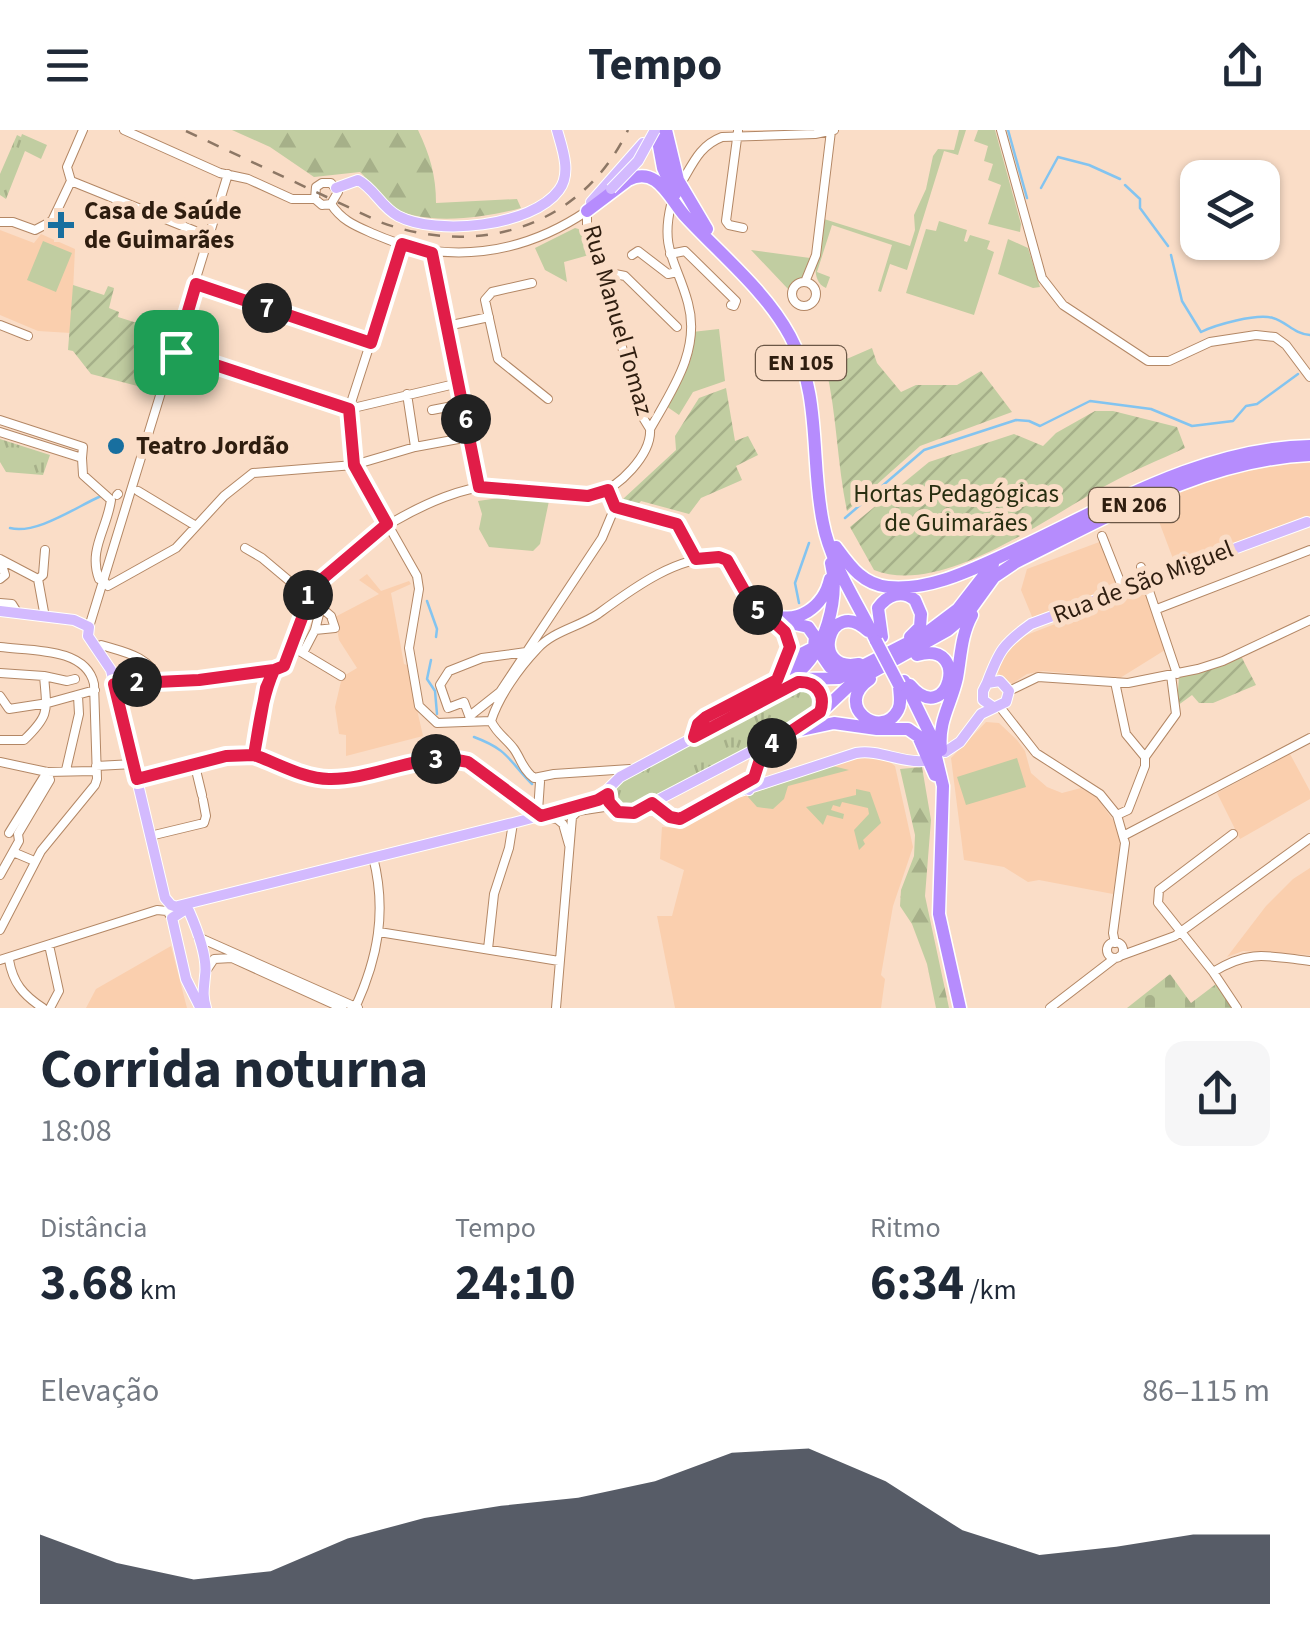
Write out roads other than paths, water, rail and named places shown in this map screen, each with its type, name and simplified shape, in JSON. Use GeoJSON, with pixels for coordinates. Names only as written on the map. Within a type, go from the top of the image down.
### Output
{"type":"FeatureCollection","features":[{"type":"Feature","properties":{"kind":"highway","name":"EN 105"},"geometry":{"type":"LineString","coordinates":[[666,130],[674,169],[690,214]]}},
{"type":"Feature","properties":{"kind":"highway","name":"EN 105"},"geometry":{"type":"LineString","coordinates":[[650,132],[663,168],[690,214],[772,306],[791,338],[811,398],[820,501],[831,549],[902,683],[938,774],[945,810],[939,914],[957,1008]]}},
{"type":"Feature","properties":{"kind":"highway"},"geometry":{"type":"LineString","coordinates":[[586,211],[628,180],[643,175],[659,182],[690,214]]}},
{"type":"Feature","properties":{"kind":"highway","name":"EN 206"},"geometry":{"type":"LineString","coordinates":[[899,653],[950,616],[990,568],[1021,548],[1192,467],[1247,452],[1310,446]]}},
{"type":"Feature","properties":{"kind":"highway","name":"EN 206"},"geometry":{"type":"LineString","coordinates":[[793,684],[804,679],[835,679],[955,625],[1006,567],[1194,478],[1234,464],[1310,455]]}},
{"type":"Feature","properties":{"kind":"highway"},"geometry":{"type":"LineString","coordinates":[[831,549],[860,576],[880,585],[901,587],[950,577],[1021,548]]}},
{"type":"Feature","properties":{"kind":"highway"},"geometry":{"type":"LineString","coordinates":[[749,599],[776,616],[809,612],[828,588],[831,549]]}},
{"type":"Feature","properties":{"kind":"highway"},"geometry":{"type":"LineString","coordinates":[[750,706],[801,670],[820,644],[835,582],[831,549]]}},
{"type":"Feature","properties":{"kind":"highway"},"geometry":{"type":"LineString","coordinates":[[866,666],[856,697],[857,709],[864,719],[879,722],[894,715],[902,683],[932,698],[948,686],[950,672],[946,661],[934,653],[926,652],[908,660],[899,653],[922,623],[920,608],[911,596],[895,594],[881,604],[877,616],[879,639]]}},
{"type":"Feature","properties":{"kind":"highway"},"geometry":{"type":"LineString","coordinates":[[938,774],[942,718],[956,682],[964,631],[978,599]]}},
{"type":"Feature","properties":{"kind":"highway"},"geometry":{"type":"LineString","coordinates":[[760,612],[811,630],[815,644],[801,670]]}},
{"type":"Feature","properties":{"kind":"highway"},"geometry":{"type":"LineString","coordinates":[[866,666],[842,664],[831,653],[828,640],[835,626],[845,621],[856,622],[879,639]]}},
{"type":"Feature","properties":{"kind":"highway"},"geometry":{"type":"LineString","coordinates":[[777,680],[798,654],[816,651],[834,669],[866,666]]}},
{"type":"Feature","properties":{"kind":"highway","name":"EN 206"},"geometry":{"type":"LineString","coordinates":[[815,718],[866,666]]}},
{"type":"Feature","properties":{"kind":"highway"},"geometry":{"type":"LineString","coordinates":[[792,732],[842,723],[877,729],[908,728],[918,736],[938,774]]}},
{"type":"Feature","properties":{"kind":"main road"},"geometry":{"type":"LineString","coordinates":[[336,188],[358,180],[384,206],[410,220],[465,227],[496,224],[528,212],[559,191],[565,158],[558,130]]}},
{"type":"Feature","properties":{"kind":"main road"},"geometry":{"type":"LineString","coordinates":[[650,132],[663,146],[690,214]]}},
{"type":"Feature","properties":{"kind":"main road"},"geometry":{"type":"LineString","coordinates":[[586,211],[650,132]]}},
{"type":"Feature","properties":{"kind":"main road"},"geometry":{"type":"LineString","coordinates":[[586,211],[645,151],[650,132]]}},
{"type":"Feature","properties":{"kind":"main road","name":"Rua de São Miguel"},"geometry":{"type":"LineString","coordinates":[[993,682],[994,663],[1006,642],[1032,624],[1309,521]]}},
{"type":"Feature","properties":{"kind":"main road"},"geometry":{"type":"LineString","coordinates":[[0,610],[74,620],[89,627],[88,636],[106,660],[114,684],[164,898],[171,905],[186,906],[512,823],[608,794]]}},
{"type":"Feature","properties":{"kind":"main road"},"geometry":{"type":"LineString","coordinates":[[810,682],[820,691],[823,703],[815,718],[630,814],[611,806],[608,794],[612,782],[793,684],[810,682]]}},
{"type":"Feature","properties":{"kind":"main road"},"geometry":{"type":"LineString","coordinates":[[945,752],[960,742],[982,695],[993,682],[1009,691],[1006,702],[971,725]]}},
{"type":"Feature","properties":{"kind":"main road"},"geometry":{"type":"LineString","coordinates":[[982,695],[986,704],[996,707]]}},
{"type":"Feature","properties":{"kind":"main road"},"geometry":{"type":"LineString","coordinates":[[752,784],[763,750],[777,739]]}},
{"type":"Feature","properties":{"kind":"main road"},"geometry":{"type":"LineString","coordinates":[[652,803],[670,817],[680,819],[752,784],[866,751],[923,761]]}},
{"type":"Feature","properties":{"kind":"main road"},"geometry":{"type":"LineString","coordinates":[[758,766],[764,775],[781,778]]}},
{"type":"Feature","properties":{"kind":"main road"},"geometry":{"type":"LineString","coordinates":[[186,906],[172,918],[202,1008]]}},
{"type":"Feature","properties":{"kind":"main road"},"geometry":{"type":"LineString","coordinates":[[186,906],[206,971],[196,984]]}},
{"type":"Feature","properties":{"kind":"street"},"geometry":{"type":"LineString","coordinates":[[83,130],[66,167],[72,180],[210,236]]}},
{"type":"Feature","properties":{"kind":"street"},"geometry":{"type":"LineString","coordinates":[[124,130],[292,199],[316,199]]}},
{"type":"Feature","properties":{"kind":"street"},"geometry":{"type":"LineString","coordinates":[[1001,130],[1042,278],[1063,305],[1148,361],[1169,362],[1210,342],[1256,334],[1275,337],[1286,344],[1310,377]]}},
{"type":"Feature","properties":{"kind":"street"},"geometry":{"type":"LineString","coordinates":[[683,180],[709,142],[738,132],[828,131],[816,255],[809,281]]}},
{"type":"Feature","properties":{"kind":"street"},"geometry":{"type":"LineString","coordinates":[[738,132],[726,221],[729,226],[743,228]]}},
{"type":"Feature","properties":{"kind":"street"},"geometry":{"type":"LineString","coordinates":[[89,627],[228,174]]}},
{"type":"Feature","properties":{"kind":"street"},"geometry":{"type":"LineString","coordinates":[[0,222],[35,230],[47,227],[72,180]]}},
{"type":"Feature","properties":{"kind":"street"},"geometry":{"type":"LineString","coordinates":[[331,183],[336,188],[338,196],[331,204],[322,205],[316,199],[314,190],[320,184],[331,183]]}},
{"type":"Feature","properties":{"kind":"street"},"geometry":{"type":"LineString","coordinates":[[331,204],[344,221],[432,253],[486,252],[520,245],[586,211]]}},
{"type":"Feature","properties":{"kind":"street"},"geometry":{"type":"LineString","coordinates":[[114,684],[199,680],[284,666],[306,598],[321,577],[399,516],[479,487],[588,496],[608,490],[630,470],[651,439],[650,429],[682,374],[691,318],[666,246],[671,204]]}},
{"type":"Feature","properties":{"kind":"street","name":"Rua Manuel Tomaz"},"geometry":{"type":"LineString","coordinates":[[586,211],[586,226],[642,416],[650,429]]}},
{"type":"Feature","properties":{"kind":"street"},"geometry":{"type":"LineString","coordinates":[[402,244],[349,409],[354,465],[417,576],[420,589],[409,641],[419,706],[437,723],[491,721]]}},
{"type":"Feature","properties":{"kind":"street"},"geometry":{"type":"LineString","coordinates":[[632,255],[638,251],[659,270],[676,272]]}},
{"type":"Feature","properties":{"kind":"street"},"geometry":{"type":"LineString","coordinates":[[670,254],[685,251],[736,302],[731,305]]}},
{"type":"Feature","properties":{"kind":"street"},"geometry":{"type":"LineString","coordinates":[[432,253],[479,487]]}},
{"type":"Feature","properties":{"kind":"street"},"geometry":{"type":"LineString","coordinates":[[602,278],[625,276],[690,337]]}},
{"type":"Feature","properties":{"kind":"street"},"geometry":{"type":"LineString","coordinates":[[532,283],[488,293],[485,300],[500,362],[548,399]]}},
{"type":"Feature","properties":{"kind":"street"},"geometry":{"type":"LineString","coordinates":[[196,284],[371,343]]}},
{"type":"Feature","properties":{"kind":"street"},"geometry":{"type":"LineString","coordinates":[[447,326],[489,317]]}},
{"type":"Feature","properties":{"kind":"street"},"geometry":{"type":"LineString","coordinates":[[677,327],[691,318]]}},
{"type":"Feature","properties":{"kind":"street"},"geometry":{"type":"LineString","coordinates":[[1,328],[28,336]]}},
{"type":"Feature","properties":{"kind":"street"},"geometry":{"type":"LineString","coordinates":[[176,352],[349,409],[458,383]]}},
{"type":"Feature","properties":{"kind":"street"},"geometry":{"type":"LineString","coordinates":[[406,394],[415,447]]}},
{"type":"Feature","properties":{"kind":"street"},"geometry":{"type":"LineString","coordinates":[[432,410],[463,404]]}},
{"type":"Feature","properties":{"kind":"street"},"geometry":{"type":"LineString","coordinates":[[0,420],[82,447],[83,475],[111,500],[94,565],[99,579],[108,586],[176,548],[224,496],[252,473],[354,465],[415,447],[469,437]]}},
{"type":"Feature","properties":{"kind":"street"},"geometry":{"type":"LineString","coordinates":[[0,432],[82,458]]}},
{"type":"Feature","properties":{"kind":"street"},"geometry":{"type":"LineString","coordinates":[[470,719],[500,692],[602,538],[615,507],[608,490]]}},
{"type":"Feature","properties":{"kind":"street"},"geometry":{"type":"LineString","coordinates":[[138,491],[196,526]]}},
{"type":"Feature","properties":{"kind":"street"},"geometry":{"type":"LineString","coordinates":[[615,507],[677,524],[696,559]]}},
{"type":"Feature","properties":{"kind":"street"},"geometry":{"type":"LineString","coordinates":[[1102,536],[1123,589]]}},
{"type":"Feature","properties":{"kind":"street"},"geometry":{"type":"LineString","coordinates":[[245,548],[331,616],[335,628],[316,630]]}},
{"type":"Feature","properties":{"kind":"street"},"geometry":{"type":"LineString","coordinates":[[38,579],[43,575],[45,550]]}},
{"type":"Feature","properties":{"kind":"street"},"geometry":{"type":"LineString","coordinates":[[1156,609],[1310,550]]}},
{"type":"Feature","properties":{"kind":"street"},"geometry":{"type":"LineString","coordinates":[[633,769],[534,778],[511,745],[497,734],[491,721],[496,707],[544,642],[598,614],[610,602],[696,559],[719,557],[727,560],[760,612],[781,629],[789,641],[788,656],[777,680],[706,717],[698,724],[694,737]]}},
{"type":"Feature","properties":{"kind":"street"},"geometry":{"type":"LineString","coordinates":[[0,559],[38,579]]}},
{"type":"Feature","properties":{"kind":"street"},"geometry":{"type":"LineString","coordinates":[[0,559],[4,576],[0,580]]}},
{"type":"Feature","properties":{"kind":"street"},"geometry":{"type":"LineString","coordinates":[[1117,815],[1128,810],[1145,766],[1145,756],[1176,714],[1174,674],[1141,566]]}},
{"type":"Feature","properties":{"kind":"street"},"geometry":{"type":"LineString","coordinates":[[38,579],[44,612]]}},
{"type":"Feature","properties":{"kind":"street"},"geometry":{"type":"LineString","coordinates":[[0,603],[12,604],[17,612]]}},
{"type":"Feature","properties":{"kind":"street"},"geometry":{"type":"LineString","coordinates":[[303,652],[316,630],[321,606]]}},
{"type":"Feature","properties":{"kind":"street"},"geometry":{"type":"LineString","coordinates":[[1009,691],[1044,677],[1134,682],[1218,664],[1310,620]]}},
{"type":"Feature","properties":{"kind":"street"},"geometry":{"type":"LineString","coordinates":[[97,648],[100,645],[129,652],[156,672],[159,681]]}},
{"type":"Feature","properties":{"kind":"street"},"geometry":{"type":"LineString","coordinates":[[291,646],[341,676]]}},
{"type":"Feature","properties":{"kind":"street"},"geometry":{"type":"LineString","coordinates":[[0,647],[67,656],[89,671],[94,690],[95,768],[95,785],[34,861],[0,930]]}},
{"type":"Feature","properties":{"kind":"street"},"geometry":{"type":"LineString","coordinates":[[470,719],[464,702],[448,708],[440,685],[449,671],[482,658],[526,652]]}},
{"type":"Feature","properties":{"kind":"street"},"geometry":{"type":"LineString","coordinates":[[89,671],[106,660]]}},
{"type":"Feature","properties":{"kind":"street"},"geometry":{"type":"LineString","coordinates":[[254,755],[266,688],[274,670]]}},
{"type":"Feature","properties":{"kind":"street"},"geometry":{"type":"LineString","coordinates":[[9,709],[0,697],[2,673],[44,676],[94,690]]}},
{"type":"Feature","properties":{"kind":"street"},"geometry":{"type":"LineString","coordinates":[[0,740],[24,740],[43,722],[44,676]]}},
{"type":"Feature","properties":{"kind":"street"},"geometry":{"type":"LineString","coordinates":[[1115,682],[1126,734],[1145,756]]}},
{"type":"Feature","properties":{"kind":"street"},"geometry":{"type":"LineString","coordinates":[[0,719],[9,709],[46,704],[78,687]]}},
{"type":"Feature","properties":{"kind":"street"},"geometry":{"type":"LineString","coordinates":[[66,770],[79,714],[78,687]]}},
{"type":"Feature","properties":{"kind":"street"},"geometry":{"type":"LineString","coordinates":[[996,707],[1036,753],[1100,794],[1117,815],[1125,835],[1113,933],[1118,950]]}},
{"type":"Feature","properties":{"kind":"street"},"geometry":{"type":"LineString","coordinates":[[1125,835],[1310,738]]}},
{"type":"Feature","properties":{"kind":"street"},"geometry":{"type":"LineString","coordinates":[[137,779],[226,756],[254,755],[318,779],[333,780],[372,776],[431,759],[459,760],[468,762],[540,813],[557,819],[563,824],[569,845]]}},
{"type":"Feature","properties":{"kind":"street"},"geometry":{"type":"LineString","coordinates":[[0,761],[47,772],[134,764]]}},
{"type":"Feature","properties":{"kind":"street"},"geometry":{"type":"LineString","coordinates":[[150,836],[204,822],[196,766]]}},
{"type":"Feature","properties":{"kind":"street"},"geometry":{"type":"LineString","coordinates":[[0,875],[19,841],[9,833],[47,772]]}},
{"type":"Feature","properties":{"kind":"street"},"geometry":{"type":"LineString","coordinates":[[596,773],[605,780],[608,794]]}},
{"type":"Feature","properties":{"kind":"street"},"geometry":{"type":"LineString","coordinates":[[540,782],[540,813]]}},
{"type":"Feature","properties":{"kind":"street"},"geometry":{"type":"LineString","coordinates":[[556,1008],[572,817],[578,811],[611,806]]}},
{"type":"Feature","properties":{"kind":"street"},"geometry":{"type":"LineString","coordinates":[[488,949],[494,894],[509,848],[512,823]]}},
{"type":"Feature","properties":{"kind":"street"},"geometry":{"type":"LineString","coordinates":[[1233,834],[1160,890],[1158,902],[1237,1008]]}},
{"type":"Feature","properties":{"kind":"street"},"geometry":{"type":"LineString","coordinates":[[1102,968],[1107,952],[1144,947],[1181,931],[1310,838]]}},
{"type":"Feature","properties":{"kind":"street"},"geometry":{"type":"LineString","coordinates":[[13,852],[32,860]]}},
{"type":"Feature","properties":{"kind":"street"},"geometry":{"type":"LineString","coordinates":[[197,936],[356,1008],[369,976],[379,932],[381,898],[373,858]]}},
{"type":"Feature","properties":{"kind":"street"},"geometry":{"type":"LineString","coordinates":[[49,944],[59,992],[46,1008],[28,999],[4,960],[49,944],[157,910],[172,918]]}},
{"type":"Feature","properties":{"kind":"street"},"geometry":{"type":"LineString","coordinates":[[379,932],[559,960]]}},
{"type":"Feature","properties":{"kind":"street"},"geometry":{"type":"LineString","coordinates":[[1050,1008],[1102,968],[1118,950]]}},
{"type":"Feature","properties":{"kind":"street"},"geometry":{"type":"LineString","coordinates":[[1213,972],[1236,957],[1310,960]]}},
{"type":"Feature","properties":{"kind":"street"},"geometry":{"type":"LineString","coordinates":[[206,971],[214,959],[232,958],[342,1008]]}},
{"type":"Feature","properties":{"kind":"waterway"},"geometry":{"type":"LineString","coordinates":[[1008,130],[1027,198]]}},
{"type":"Feature","properties":{"kind":"waterway"},"geometry":{"type":"LineString","coordinates":[[1041,188],[1058,157],[1120,179]]}},
{"type":"Feature","properties":{"kind":"waterway"},"geometry":{"type":"LineString","coordinates":[[1125,185],[1140,199],[1140,208],[1168,246]]}},
{"type":"Feature","properties":{"kind":"waterway"},"geometry":{"type":"LineString","coordinates":[[1171,255],[1182,301],[1201,332],[1266,317],[1310,335]]}},
{"type":"Feature","properties":{"kind":"waterway"},"geometry":{"type":"LineString","coordinates":[[845,518],[924,450],[1016,420],[1040,426],[1090,401],[1151,409],[1192,426],[1233,421],[1246,406],[1257,404],[1298,374]]}},
{"type":"Feature","properties":{"kind":"waterway"},"geometry":{"type":"LineString","coordinates":[[10,528],[44,524],[101,496]]}},
{"type":"Feature","properties":{"kind":"waterway"},"geometry":{"type":"LineString","coordinates":[[799,603],[795,583],[809,543]]}},
{"type":"Feature","properties":{"kind":"waterway"},"geometry":{"type":"LineString","coordinates":[[427,601],[436,637]]}},
{"type":"Feature","properties":{"kind":"waterway"},"geometry":{"type":"LineString","coordinates":[[431,660],[427,679],[435,691],[437,714]]}},
{"type":"Feature","properties":{"kind":"waterway"},"geometry":{"type":"LineString","coordinates":[[474,737],[501,751],[532,784]]}},
{"type":"Feature","properties":{"kind":"railway"},"geometry":{"type":"LineString","coordinates":[[186,131],[380,222],[453,237],[489,235],[555,212],[583,191],[608,164],[628,130]]}},
{"type":"Feature","properties":{"kind":"place","name":"Casa de Saúde de Guimarães"},"geometry":{"type":"Point","coordinates":[61,225]}},
{"type":"Feature","properties":{"kind":"place","name":"Teatro Jordão"},"geometry":{"type":"Point","coordinates":[116,446]}},
{"type":"Feature","properties":{"kind":"park label","name":"Hortas Pedagógicas de Guimarães"},"geometry":{"type":"Point","coordinates":[956,508]}}]}
